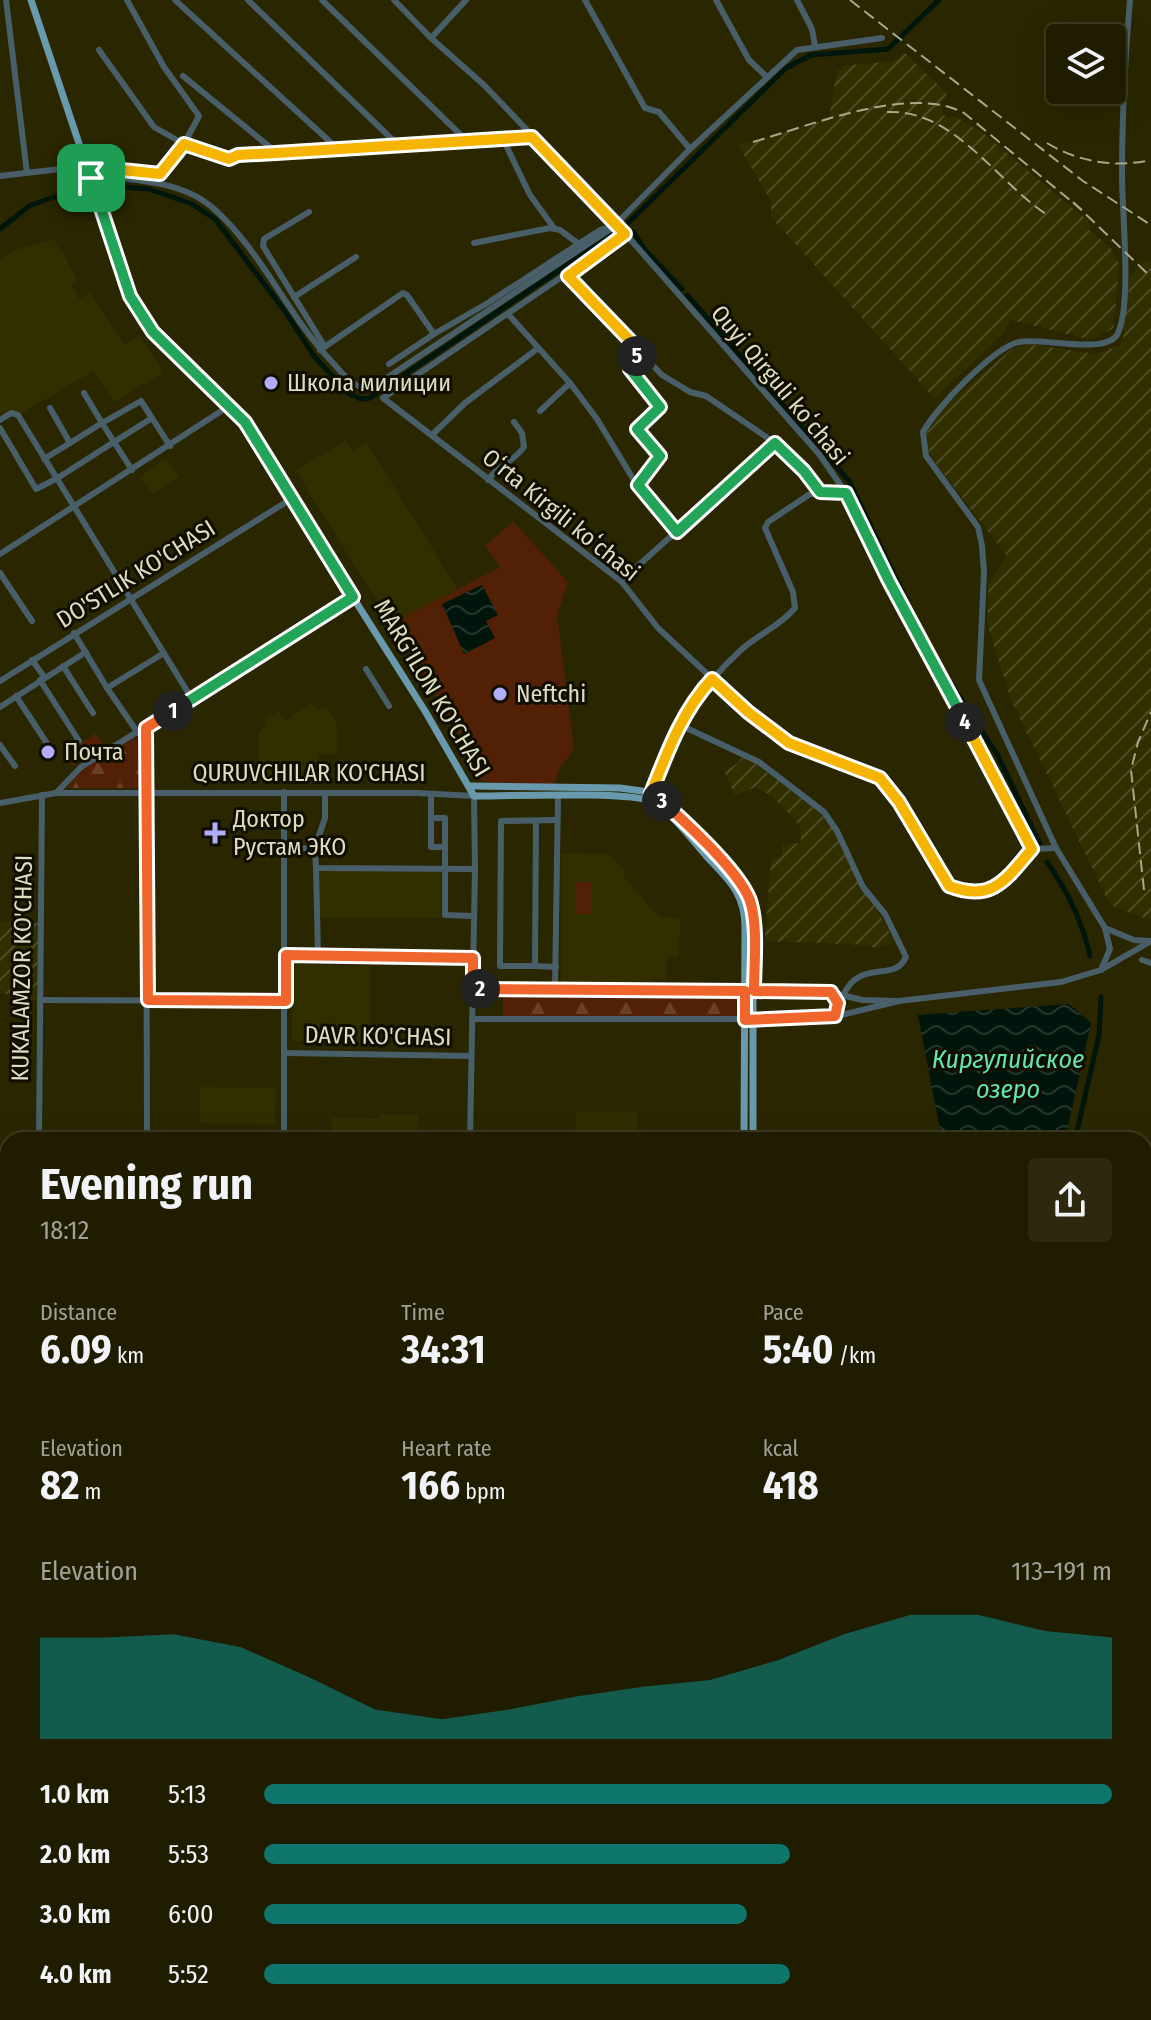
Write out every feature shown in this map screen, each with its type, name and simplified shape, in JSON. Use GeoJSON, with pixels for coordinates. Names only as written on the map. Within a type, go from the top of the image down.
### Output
{"type":"FeatureCollection","features":[{"type":"Feature","properties":{"kind":"main road"},"geometry":{"type":"LineString","coordinates":[[31,0],[91,180]]}},
{"type":"Feature","properties":{"kind":"main road","name":"MARG'ILON KO'CHASI"},"geometry":{"type":"LineString","coordinates":[[91,180],[130,296],[153,332],[245,422],[471,786],[474,796]]}},
{"type":"Feature","properties":{"kind":"main road"},"geometry":{"type":"LineString","coordinates":[[471,786],[620,788],[651,793]]}},
{"type":"Feature","properties":{"kind":"main road","name":"QURUVCHILAR KO'CHASI"},"geometry":{"type":"LineString","coordinates":[[651,793],[686,823],[728,868],[748,896],[753,924],[749,1020]]}},
{"type":"Feature","properties":{"kind":"main road","name":"QURUVCHILAR KO'CHASI"},"geometry":{"type":"LineString","coordinates":[[474,796],[621,796],[654,802],[721,871],[742,901],[750,991]]}},
{"type":"Feature","properties":{"kind":"main road"},"geometry":{"type":"LineString","coordinates":[[744,1132],[749,1020]]}},
{"type":"Feature","properties":{"kind":"main road"},"geometry":{"type":"LineString","coordinates":[[749,1020],[753,1132]]}},
{"type":"Feature","properties":{"kind":"street"},"geometry":{"type":"LineString","coordinates":[[6,0],[27,173]]}},
{"type":"Feature","properties":{"kind":"street"},"geometry":{"type":"LineString","coordinates":[[175,0],[338,149]]}},
{"type":"Feature","properties":{"kind":"street"},"geometry":{"type":"LineString","coordinates":[[248,0],[398,145]]}},
{"type":"Feature","properties":{"kind":"street"},"geometry":{"type":"LineString","coordinates":[[322,0],[468,142]]}},
{"type":"Feature","properties":{"kind":"street","name":"Quyi Qirguli koʻchasi"},"geometry":{"type":"LineString","coordinates":[[394,0],[484,85],[625,234],[819,454],[846,493],[889,581],[1032,849]]}},
{"type":"Feature","properties":{"kind":"street"},"geometry":{"type":"LineString","coordinates":[[431,38],[466,0]]}},
{"type":"Feature","properties":{"kind":"street"},"geometry":{"type":"LineString","coordinates":[[585,0],[645,108],[659,112],[690,149]]}},
{"type":"Feature","properties":{"kind":"street"},"geometry":{"type":"LineString","coordinates":[[716,0],[749,60],[767,77]]}},
{"type":"Feature","properties":{"kind":"street"},"geometry":{"type":"LineString","coordinates":[[797,0],[812,29],[815,46]]}},
{"type":"Feature","properties":{"kind":"street"},"geometry":{"type":"LineString","coordinates":[[1101,970],[1110,949],[1105,928],[1056,848],[979,680],[984,573],[978,527],[926,456],[923,432],[942,403],[997,353],[1016,342],[1038,340],[1093,345],[1110,342],[1118,334],[1125,266],[1122,179],[1125,58],[1130,0]]}},
{"type":"Feature","properties":{"kind":"street"},"geometry":{"type":"LineString","coordinates":[[109,177],[122,170],[160,174],[184,144],[199,116],[164,67],[130,1]]}},
{"type":"Feature","properties":{"kind":"street"},"geometry":{"type":"LineString","coordinates":[[91,180],[109,177],[139,179],[175,188],[212,207],[239,236],[322,348],[353,384],[369,388],[614,225],[690,149],[797,50],[882,38]]}},
{"type":"Feature","properties":{"kind":"street"},"geometry":{"type":"LineString","coordinates":[[99,50],[154,127],[184,144],[229,159],[238,155],[532,137]]}},
{"type":"Feature","properties":{"kind":"street"},"geometry":{"type":"LineString","coordinates":[[183,76],[276,153]]}},
{"type":"Feature","properties":{"kind":"street"},"geometry":{"type":"LineString","coordinates":[[503,139],[530,195],[554,228],[579,244]]}},
{"type":"Feature","properties":{"kind":"street"},"geometry":{"type":"LineString","coordinates":[[0,176],[86,166]]}},
{"type":"Feature","properties":{"kind":"street"},"geometry":{"type":"LineString","coordinates":[[309,212],[263,243],[322,348]]}},
{"type":"Feature","properties":{"kind":"street"},"geometry":{"type":"LineString","coordinates":[[389,364],[600,230],[614,225]]}},
{"type":"Feature","properties":{"kind":"street"},"geometry":{"type":"LineString","coordinates":[[474,243],[554,228]]}},
{"type":"Feature","properties":{"kind":"street","name":"Oʻrta Kirgili koʻchasi"},"geometry":{"type":"LineString","coordinates":[[625,234],[568,276],[383,397],[621,581],[658,628],[748,712],[789,743],[880,778],[899,802],[949,886],[974,891],[1004,883],[1032,849]]}},
{"type":"Feature","properties":{"kind":"street"},"geometry":{"type":"LineString","coordinates":[[294,297],[356,257]]}},
{"type":"Feature","properties":{"kind":"street"},"geometry":{"type":"LineString","coordinates":[[568,276],[674,383],[706,396],[775,443],[804,471],[820,492]]}},
{"type":"Feature","properties":{"kind":"street"},"geometry":{"type":"LineString","coordinates":[[322,348],[403,293],[434,334]]}},
{"type":"Feature","properties":{"kind":"street"},"geometry":{"type":"LineString","coordinates":[[508,314],[570,383],[597,419],[638,485],[677,532]]}},
{"type":"Feature","properties":{"kind":"street"},"geometry":{"type":"LineString","coordinates":[[432,435],[465,403],[537,349]]}},
{"type":"Feature","properties":{"kind":"street"},"geometry":{"type":"LineString","coordinates":[[638,485],[660,456],[637,429],[660,407],[630,369],[630,363],[641,352]]}},
{"type":"Feature","properties":{"kind":"street"},"geometry":{"type":"LineString","coordinates":[[540,411],[570,383]]}},
{"type":"Feature","properties":{"kind":"street"},"geometry":{"type":"LineString","coordinates":[[84,393],[132,470]]}},
{"type":"Feature","properties":{"kind":"street"},"geometry":{"type":"LineString","coordinates":[[44,459],[141,401],[170,446]]}},
{"type":"Feature","properties":{"kind":"street"},"geometry":{"type":"LineString","coordinates":[[0,554],[229,406]]}},
{"type":"Feature","properties":{"kind":"street"},"geometry":{"type":"LineString","coordinates":[[50,408],[70,443]]}},
{"type":"Feature","properties":{"kind":"street"},"geometry":{"type":"LineString","coordinates":[[0,420],[11,413],[18,415],[192,699]]}},
{"type":"Feature","properties":{"kind":"street"},"geometry":{"type":"LineString","coordinates":[[0,428],[36,489],[152,418]]}},
{"type":"Feature","properties":{"kind":"street"},"geometry":{"type":"LineString","coordinates":[[488,480],[495,469],[524,447],[522,433],[514,422]]}},
{"type":"Feature","properties":{"kind":"street"},"geometry":{"type":"LineString","coordinates":[[621,581],[775,443]]}},
{"type":"Feature","properties":{"kind":"street"},"geometry":{"type":"LineString","coordinates":[[651,793],[680,725],[697,695],[745,646],[783,623],[795,608],[793,592],[765,528],[768,522],[810,494],[846,493]]}},
{"type":"Feature","properties":{"kind":"street","name":"DO'STLIK KO'CHASI"},"geometry":{"type":"LineString","coordinates":[[0,681],[291,499]]}},
{"type":"Feature","properties":{"kind":"street"},"geometry":{"type":"LineString","coordinates":[[0,573],[32,621]]}},
{"type":"Feature","properties":{"kind":"street"},"geometry":{"type":"LineString","coordinates":[[56,793],[81,767],[353,597]]}},
{"type":"Feature","properties":{"kind":"street"},"geometry":{"type":"LineString","coordinates":[[74,633],[138,733]]}},
{"type":"Feature","properties":{"kind":"street"},"geometry":{"type":"LineString","coordinates":[[0,707],[86,652]]}},
{"type":"Feature","properties":{"kind":"street"},"geometry":{"type":"LineString","coordinates":[[107,688],[164,653]]}},
{"type":"Feature","properties":{"kind":"street"},"geometry":{"type":"LineString","coordinates":[[32,660],[79,741]]}},
{"type":"Feature","properties":{"kind":"street"},"geometry":{"type":"LineString","coordinates":[[63,666],[93,713]]}},
{"type":"Feature","properties":{"kind":"street"},"geometry":{"type":"LineString","coordinates":[[366,669],[389,706]]}},
{"type":"Feature","properties":{"kind":"street"},"geometry":{"type":"LineString","coordinates":[[16,696],[46,742]]}},
{"type":"Feature","properties":{"kind":"street"},"geometry":{"type":"LineString","coordinates":[[680,725],[759,762],[824,812],[837,831],[863,887],[885,914],[906,957],[902,965],[895,968],[858,976],[848,984],[843,996]]}},
{"type":"Feature","properties":{"kind":"street"},"geometry":{"type":"LineString","coordinates":[[146,728],[147,1132]]}},
{"type":"Feature","properties":{"kind":"street"},"geometry":{"type":"LineString","coordinates":[[0,745],[15,766]]}},
{"type":"Feature","properties":{"kind":"street"},"geometry":{"type":"LineString","coordinates":[[284,792],[284,1132]]}},
{"type":"Feature","properties":{"kind":"street","name":"QURUVCHILAR KO'CHASI"},"geometry":{"type":"LineString","coordinates":[[0,803],[56,793],[284,792],[474,796]]}},
{"type":"Feature","properties":{"kind":"street"},"geometry":{"type":"LineString","coordinates":[[318,955],[315,848],[325,818],[325,793]]}},
{"type":"Feature","properties":{"kind":"street"},"geometry":{"type":"LineString","coordinates":[[431,794],[431,847],[445,847]]}},
{"type":"Feature","properties":{"kind":"street","name":"KUKALAMZOR KO'CHASI"},"geometry":{"type":"LineString","coordinates":[[39,1132],[42,795]]}},
{"type":"Feature","properties":{"kind":"street","name":"MARG'ILON KO'CHASI"},"geometry":{"type":"LineString","coordinates":[[470,1132],[474,796]]}},
{"type":"Feature","properties":{"kind":"street"},"geometry":{"type":"LineString","coordinates":[[555,989],[558,796]]}},
{"type":"Feature","properties":{"kind":"street"},"geometry":{"type":"LineString","coordinates":[[431,818],[445,818],[445,915],[474,916]]}},
{"type":"Feature","properties":{"kind":"street"},"geometry":{"type":"LineString","coordinates":[[556,967],[500,966],[501,821],[557,820]]}},
{"type":"Feature","properties":{"kind":"street"},"geometry":{"type":"LineString","coordinates":[[535,966],[536,821]]}},
{"type":"Feature","properties":{"kind":"street"},"geometry":{"type":"LineString","coordinates":[[285,849],[315,848]]}},
{"type":"Feature","properties":{"kind":"street"},"geometry":{"type":"LineString","coordinates":[[1032,849],[1056,848]]}},
{"type":"Feature","properties":{"kind":"street"},"geometry":{"type":"LineString","coordinates":[[316,868],[475,869]]}},
{"type":"Feature","properties":{"kind":"street"},"geometry":{"type":"LineString","coordinates":[[1105,928],[1134,940],[1151,941]]}},
{"type":"Feature","properties":{"kind":"street"},"geometry":{"type":"LineString","coordinates":[[472,1019],[749,1020],[835,1016],[899,1001],[1061,982],[1101,970],[1151,941]]}},
{"type":"Feature","properties":{"kind":"street"},"geometry":{"type":"LineString","coordinates":[[286,955],[473,958]]}},
{"type":"Feature","properties":{"kind":"street"},"geometry":{"type":"LineString","coordinates":[[1142,960],[1151,963]]}},
{"type":"Feature","properties":{"kind":"street"},"geometry":{"type":"LineString","coordinates":[[473,989],[831,992],[862,1000],[899,1001]]}},
{"type":"Feature","properties":{"kind":"street"},"geometry":{"type":"LineString","coordinates":[[831,992],[838,1003],[835,1016]]}},
{"type":"Feature","properties":{"kind":"street"},"geometry":{"type":"LineString","coordinates":[[40,1000],[286,1001]]}},
{"type":"Feature","properties":{"kind":"street","name":"DAVR KO'CHASI"},"geometry":{"type":"LineString","coordinates":[[285,1053],[471,1056]]}},
{"type":"Feature","properties":{"kind":"shaded area"},"geometry":{"type":"Polygon","coordinates":[[[905,53],[947,93],[942,103],[942,115],[958,118],[983,133],[1086,219],[1091,226],[1089,230],[1109,246],[1119,263],[1112,329],[1091,340],[1011,320],[1001,336],[935,399],[771,217],[771,201],[738,145],[829,119],[837,70],[841,70],[841,66],[894,61],[905,53]]]}},
{"type":"Feature","properties":{"kind":"shaded area"},"geometry":{"type":"Polygon","coordinates":[[[53,239],[77,281],[71,285],[79,299],[90,293],[124,345],[140,336],[164,372],[114,402],[93,371],[16,417],[10,409],[0,415],[0,259],[16,250],[53,239]]]}},
{"type":"Feature","properties":{"kind":"shaded area"},"geometry":{"type":"Polygon","coordinates":[[[1151,261],[1149,920],[1110,905],[1011,700],[988,627],[988,585],[1007,556],[934,461],[928,449],[927,433],[928,426],[947,404],[1013,348],[1030,344],[1096,354],[1119,346],[1123,339],[1130,277],[1142,262],[1151,261]]]}},
{"type":"Feature","properties":{"kind":"shaded area"},"geometry":{"type":"Polygon","coordinates":[[[345,440],[353,452],[366,442],[458,589],[391,624],[296,471],[345,440]]]}},
{"type":"Feature","properties":{"kind":"shaded area"},"geometry":{"type":"Polygon","coordinates":[[[166,459],[180,477],[152,495],[139,477],[166,459]]]}},
{"type":"Feature","properties":{"kind":"shaded area"},"geometry":{"type":"Polygon","coordinates":[[[312,702],[318,711],[326,706],[337,725],[338,754],[319,754],[319,782],[259,781],[259,732],[266,725],[265,718],[279,711],[286,721],[312,702]]]}},
{"type":"Feature","properties":{"kind":"shaded area"},"geometry":{"type":"Polygon","coordinates":[[[744,755],[820,813],[836,834],[895,943],[875,948],[869,945],[765,941],[771,859],[782,857],[782,844],[801,843],[800,826],[772,796],[755,787],[735,796],[724,771],[737,764],[744,755]]]}},
{"type":"Feature","properties":{"kind":"shaded area"},"geometry":{"type":"Polygon","coordinates":[[[561,853],[609,854],[625,872],[623,876],[659,917],[680,918],[679,957],[666,957],[666,980],[655,979],[654,986],[561,985],[561,853]]]}},
{"type":"Feature","properties":{"kind":"shaded area"},"geometry":{"type":"Polygon","coordinates":[[[319,870],[441,871],[441,918],[319,918],[319,870]]]}},
{"type":"Feature","properties":{"kind":"shaded area"},"geometry":{"type":"Polygon","coordinates":[[[0,921],[38,923],[39,1000],[26,1001],[16,994],[0,994],[0,921]]]}},
{"type":"Feature","properties":{"kind":"shaded area"},"geometry":{"type":"Polygon","coordinates":[[[292,964],[370,966],[370,1043],[292,1041],[292,964]]]}},
{"type":"Feature","properties":{"kind":"shaded area"},"geometry":{"type":"Polygon","coordinates":[[[200,1087],[276,1088],[275,1124],[200,1123],[200,1087]]]}},
{"type":"Feature","properties":{"kind":"shaded area"},"geometry":{"type":"Polygon","coordinates":[[[576,1112],[637,1112],[637,1132],[575,1132],[576,1112]]]}},
{"type":"Feature","properties":{"kind":"shaded area"},"geometry":{"type":"Polygon","coordinates":[[[380,1114],[418,1115],[418,1132],[331,1132],[332,1118],[379,1119],[380,1114]]]}},
{"type":"Feature","properties":{"kind":"green space","name":"Neftchi"},"geometry":{"type":"Polygon","coordinates":[[[513,521],[568,582],[557,615],[574,749],[558,771],[555,784],[497,784],[477,779],[462,753],[461,737],[391,624],[500,567],[485,546],[513,521]]]}},
{"type":"Feature","properties":{"kind":"green space"},"geometry":{"type":"Polygon","coordinates":[[[96,733],[104,745],[72,766],[64,754],[96,733]]]}},
{"type":"Feature","properties":{"kind":"green space"},"geometry":{"type":"Polygon","coordinates":[[[132,736],[141,746],[142,788],[67,788],[81,768],[132,736]]]}},
{"type":"Feature","properties":{"kind":"green space"},"geometry":{"type":"Polygon","coordinates":[[[576,882],[592,882],[592,914],[576,914],[576,882]]]}},
{"type":"Feature","properties":{"kind":"green space"},"geometry":{"type":"Polygon","coordinates":[[[503,989],[737,991],[736,1020],[503,1019],[503,989]]]}},
{"type":"Feature","properties":{"kind":"water"},"geometry":{"type":"Polygon","coordinates":[[[482,585],[498,615],[486,621],[495,638],[464,654],[442,604],[482,585]]]}},
{"type":"Feature","properties":{"kind":"water","name":"Киргулийское озеро"},"geometry":{"type":"Polygon","coordinates":[[[1069,1004],[1091,1023],[1067,1132],[940,1132],[918,1015],[1069,1004]]]}},
{"type":"Feature","properties":{"kind":"waterway"},"geometry":{"type":"LineString","coordinates":[[0,229],[29,206],[65,193],[108,186],[149,189],[192,204],[215,219],[284,310],[314,356],[348,393],[361,399],[370,398],[626,225],[786,68],[811,55],[888,49],[939,0]]}},
{"type":"Feature","properties":{"kind":"waterway"},"geometry":{"type":"LineString","coordinates":[[633,232],[646,251],[682,289]]}},
{"type":"Feature","properties":{"kind":"waterway"},"geometry":{"type":"LineString","coordinates":[[687,295],[849,481],[933,655],[998,756],[1040,844]]}},
{"type":"Feature","properties":{"kind":"waterway"},"geometry":{"type":"LineString","coordinates":[[1047,862],[1073,907],[1090,956]]}},
{"type":"Feature","properties":{"kind":"waterway"},"geometry":{"type":"LineString","coordinates":[[1077,1132],[1099,1035],[1101,997]]}},
{"type":"Feature","properties":{"kind":"railway"},"geometry":{"type":"LineString","coordinates":[[850,0],[1083,181],[1151,225]]}},
{"type":"Feature","properties":{"kind":"railway"},"geometry":{"type":"LineString","coordinates":[[753,142],[830,118],[889,105],[942,105],[964,113],[1082,210]]}},
{"type":"Feature","properties":{"kind":"railway"},"geometry":{"type":"LineString","coordinates":[[887,112],[911,114],[954,134],[1046,214]]}},
{"type":"Feature","properties":{"kind":"railway"},"geometry":{"type":"LineString","coordinates":[[1047,143],[1071,155],[1097,162],[1151,160]]}},
{"type":"Feature","properties":{"kind":"railway"},"geometry":{"type":"LineString","coordinates":[[1073,202],[1151,277]]}},
{"type":"Feature","properties":{"kind":"railway"},"geometry":{"type":"LineString","coordinates":[[1144,890],[1131,770],[1138,742],[1151,712]]}},
{"type":"Feature","properties":{"kind":"place","name":"Школа милиции"},"geometry":{"type":"Point","coordinates":[271,383]}},
{"type":"Feature","properties":{"kind":"place","name":"Neftchi"},"geometry":{"type":"Point","coordinates":[500,694]}},
{"type":"Feature","properties":{"kind":"place","name":"Почта"},"geometry":{"type":"Point","coordinates":[48,752]}},
{"type":"Feature","properties":{"kind":"place","name":"Доктор Рустам ЭКО"},"geometry":{"type":"Point","coordinates":[215,833]}},
{"type":"Feature","properties":{"kind":"route"},"geometry":{"type":"LineString","coordinates":[[532,137],[625,234],[568,276],[641,352],[630,363],[630,369],[660,406],[637,429],[660,456],[638,485],[677,532],[775,443],[804,471],[820,492],[846,493],[889,581],[1032,849],[1004,883],[974,891],[949,886],[899,802],[880,778],[789,743],[712,679],[697,695],[674,736],[651,793],[686,823],[745,890],[752,906],[754,991],[831,992],[838,1003],[835,1016],[825,1019],[745,1020],[745,991],[473,989],[473,958],[286,955],[286,1001],[148,1000],[146,728],[353,597],[245,422],[153,332],[130,296],[91,178],[109,177],[122,170],[160,174],[184,144],[233,159],[238,155],[532,137]]}}]}
